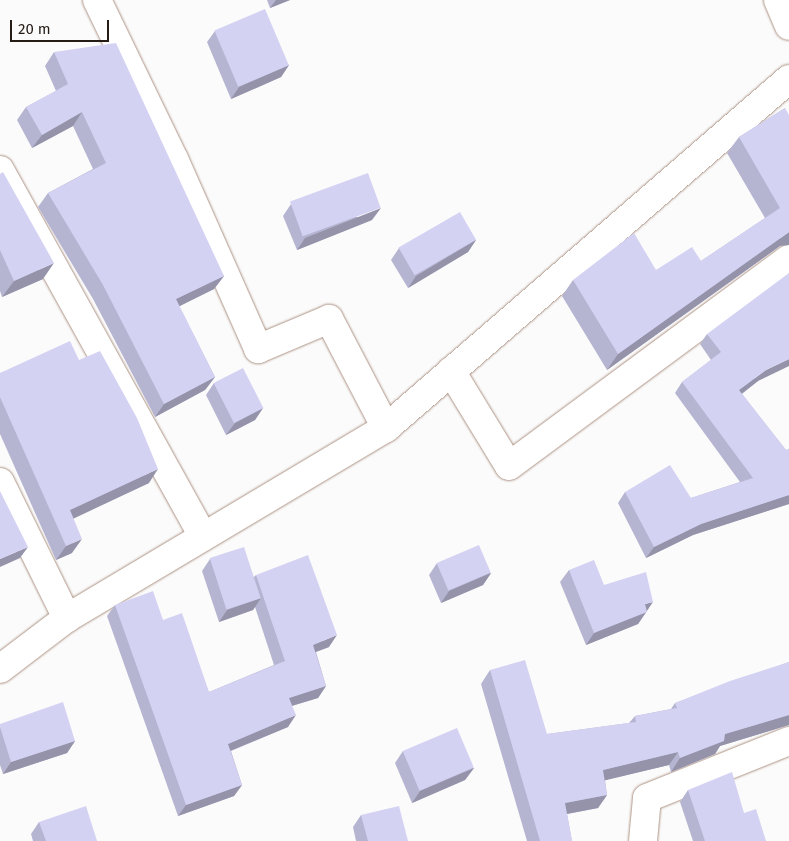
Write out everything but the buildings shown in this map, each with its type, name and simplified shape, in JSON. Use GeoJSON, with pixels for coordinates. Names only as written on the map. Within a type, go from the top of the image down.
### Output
{"type":"FeatureCollection","features":[{"type":"Feature","properties":{"kind":"street"},"geometry":{"type":"LineString","coordinates":[[97,0],[258,349],[329,319],[386,428]]}},
{"type":"Feature","properties":{"kind":"street"},"geometry":{"type":"LineString","coordinates":[[778,0],[789,26]]}},
{"type":"Feature","properties":{"kind":"street"},"geometry":{"type":"LineString","coordinates":[[0,669],[66,618],[386,428],[451,371],[786,92]]}},
{"type":"Feature","properties":{"kind":"street"},"geometry":{"type":"LineString","coordinates":[[0,170],[203,536]]}},
{"type":"Feature","properties":{"kind":"street"},"geometry":{"type":"LineString","coordinates":[[451,371],[509,466],[789,259]]}},
{"type":"Feature","properties":{"kind":"street"},"geometry":{"type":"LineString","coordinates":[[0,482],[66,618]]}},
{"type":"Feature","properties":{"kind":"street"},"geometry":{"type":"LineString","coordinates":[[643,841],[647,798],[789,741]]}}]}
